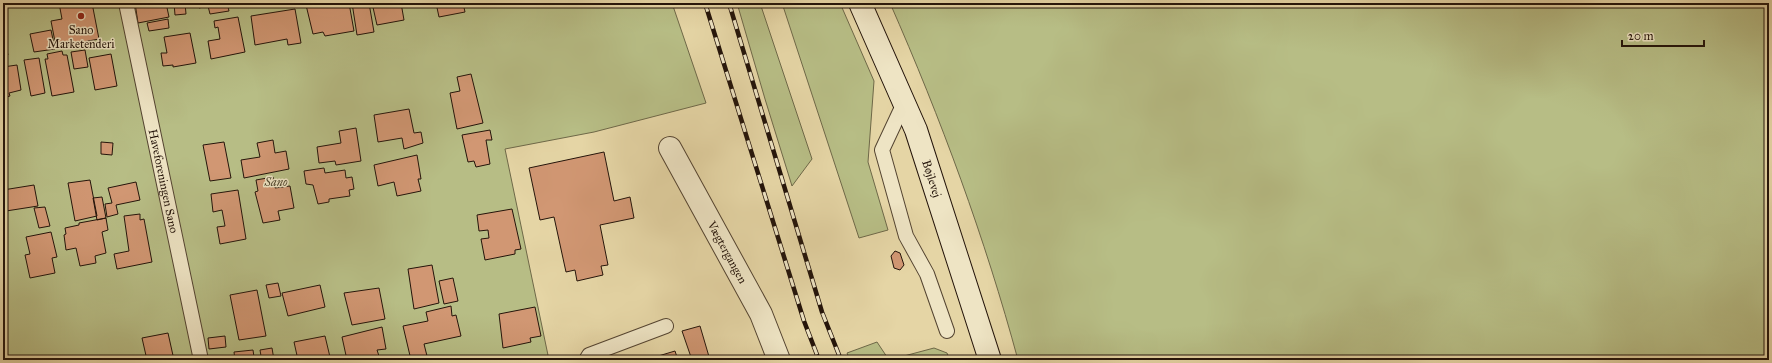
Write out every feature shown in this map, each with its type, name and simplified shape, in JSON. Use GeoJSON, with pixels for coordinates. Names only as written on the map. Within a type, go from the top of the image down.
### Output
{"type":"FeatureCollection","features":[{"type":"Feature","properties":{"kind":"street","name":"Bøjlevej"},"geometry":{"type":"LineString","coordinates":[[860,3],[916,130],[990,360]]}},
{"type":"Feature","properties":{"kind":"street","name":"Vægtergangen"},"geometry":{"type":"LineString","coordinates":[[670,148],[760,314],[778,360]]}},
{"type":"Feature","properties":{"kind":"lane","name":"Haveforeningen Sano"},"geometry":{"type":"LineString","coordinates":[[126,3],[201,360]]}},
{"type":"Feature","properties":{"kind":"lane"},"geometry":{"type":"LineString","coordinates":[[904,103],[882,150],[906,236],[927,274],[947,331]]}},
{"type":"Feature","properties":{"kind":"lane"},"geometry":{"type":"LineString","coordinates":[[586,360],[589,355],[666,326]]}},
{"type":"Feature","properties":{"kind":"green space","name":"Sano"},"geometry":{"type":"Polygon","coordinates":[[[3,3],[672,3],[706,103],[594,132],[505,149],[549,360],[3,360],[3,3]]]}},
{"type":"Feature","properties":{"kind":"green space"},"geometry":{"type":"Polygon","coordinates":[[[737,3],[760,3],[812,159],[792,186],[765,99],[737,3]]]}},
{"type":"Feature","properties":{"kind":"green space"},"geometry":{"type":"Polygon","coordinates":[[[782,3],[840,3],[874,81],[868,162],[888,230],[859,238],[782,3]]]}},
{"type":"Feature","properties":{"kind":"green space"},"geometry":{"type":"Polygon","coordinates":[[[890,3],[1769,3],[1769,360],[1018,360],[991,269],[961,179],[927,91],[890,3]]]}},
{"type":"Feature","properties":{"kind":"green space"},"geometry":{"type":"Polygon","coordinates":[[[877,342],[889,360],[850,360],[847,353],[877,342]]]}},
{"type":"Feature","properties":{"kind":"green space"},"geometry":{"type":"Polygon","coordinates":[[[934,348],[947,353],[950,360],[889,360],[934,348]]]}},
{"type":"Feature","properties":{"kind":"building"},"geometry":{"type":"Polygon","coordinates":[[[59,3],[92,3],[99,39],[56,47],[51,21],[62,19],[59,3]]]}},
{"type":"Feature","properties":{"kind":"building"},"geometry":{"type":"Polygon","coordinates":[[[135,3],[166,3],[169,17],[138,23],[135,3]]]}},
{"type":"Feature","properties":{"kind":"building"},"geometry":{"type":"Polygon","coordinates":[[[174,3],[185,3],[186,14],[175,15],[174,3]]]}},
{"type":"Feature","properties":{"kind":"building"},"geometry":{"type":"Polygon","coordinates":[[[198,3],[227,3],[229,11],[210,14],[208,6],[199,8],[198,3]]]}},
{"type":"Feature","properties":{"kind":"building"},"geometry":{"type":"Polygon","coordinates":[[[251,3],[273,3],[273,4],[252,7],[251,3]]]}},
{"type":"Feature","properties":{"kind":"building"},"geometry":{"type":"Polygon","coordinates":[[[319,3],[349,3],[354,31],[325,36],[323,32],[313,34],[306,5],[319,3]]]}},
{"type":"Feature","properties":{"kind":"building"},"geometry":{"type":"Polygon","coordinates":[[[352,3],[369,3],[374,32],[357,35],[352,3]]]}},
{"type":"Feature","properties":{"kind":"building"},"geometry":{"type":"Polygon","coordinates":[[[372,3],[401,3],[404,20],[377,25],[372,3]]]}},
{"type":"Feature","properties":{"kind":"building"},"geometry":{"type":"Polygon","coordinates":[[[436,3],[463,3],[465,12],[439,17],[436,3]]]}},
{"type":"Feature","properties":{"kind":"building"},"geometry":{"type":"Polygon","coordinates":[[[295,9],[301,43],[288,45],[287,39],[255,45],[251,16],[295,9]]]}},
{"type":"Feature","properties":{"kind":"building"},"geometry":{"type":"Polygon","coordinates":[[[238,17],[245,52],[211,59],[208,41],[220,39],[218,27],[215,28],[214,21],[238,17]]]}},
{"type":"Feature","properties":{"kind":"building"},"geometry":{"type":"Polygon","coordinates":[[[168,19],[169,28],[149,31],[147,23],[168,19]]]}},
{"type":"Feature","properties":{"kind":"building"},"geometry":{"type":"Polygon","coordinates":[[[51,30],[55,49],[34,52],[30,34],[51,30]]]}},
{"type":"Feature","properties":{"kind":"building"},"geometry":{"type":"Polygon","coordinates":[[[190,33],[196,63],[173,67],[173,65],[163,66],[161,53],[167,53],[164,37],[190,33]]]}},
{"type":"Feature","properties":{"kind":"building"},"geometry":{"type":"Polygon","coordinates":[[[4,38],[8,55],[3,55],[4,38]]]}},
{"type":"Feature","properties":{"kind":"building"},"geometry":{"type":"Polygon","coordinates":[[[85,50],[88,67],[74,69],[71,52],[85,50]]]}},
{"type":"Feature","properties":{"kind":"building"},"geometry":{"type":"Polygon","coordinates":[[[62,51],[63,55],[67,55],[74,92],[52,96],[45,59],[48,59],[47,54],[62,51]]]}},
{"type":"Feature","properties":{"kind":"building"},"geometry":{"type":"Polygon","coordinates":[[[111,54],[117,86],[95,90],[89,58],[111,54]]]}},
{"type":"Feature","properties":{"kind":"building"},"geometry":{"type":"Polygon","coordinates":[[[39,58],[45,93],[31,96],[24,60],[39,58]]]}},
{"type":"Feature","properties":{"kind":"building"},"geometry":{"type":"Polygon","coordinates":[[[17,65],[21,90],[9,93],[10,96],[3,98],[3,67],[17,65]]]}},
{"type":"Feature","properties":{"kind":"building"},"geometry":{"type":"Polygon","coordinates":[[[471,74],[483,123],[457,129],[450,93],[460,91],[457,77],[471,74]]]}},
{"type":"Feature","properties":{"kind":"building"},"geometry":{"type":"Polygon","coordinates":[[[409,109],[414,133],[421,132],[423,143],[404,149],[402,138],[378,142],[374,115],[409,109]]]}},
{"type":"Feature","properties":{"kind":"building"},"geometry":{"type":"Polygon","coordinates":[[[356,128],[361,161],[336,165],[335,161],[319,163],[317,147],[341,143],[339,131],[356,128]]]}},
{"type":"Feature","properties":{"kind":"building"},"geometry":{"type":"Polygon","coordinates":[[[490,130],[492,140],[486,140],[490,164],[476,167],[474,161],[468,162],[462,135],[490,130]]]}},
{"type":"Feature","properties":{"kind":"building"},"geometry":{"type":"Polygon","coordinates":[[[273,140],[275,153],[286,151],[289,169],[244,178],[241,160],[260,157],[257,143],[273,140]]]}},
{"type":"Feature","properties":{"kind":"building"},"geometry":{"type":"Polygon","coordinates":[[[101,142],[113,143],[112,155],[101,154],[101,142]]]}},
{"type":"Feature","properties":{"kind":"building"},"geometry":{"type":"Polygon","coordinates":[[[224,142],[231,178],[210,181],[203,145],[224,142]]]}},
{"type":"Feature","properties":{"kind":"building"},"geometry":{"type":"Polygon","coordinates":[[[604,152],[614,201],[630,197],[634,218],[600,225],[608,265],[601,266],[603,275],[577,281],[575,270],[566,272],[554,217],[540,220],[529,168],[604,152]]]}},
{"type":"Feature","properties":{"kind":"building"},"geometry":{"type":"Polygon","coordinates":[[[417,155],[421,179],[418,179],[421,191],[397,196],[394,182],[378,186],[374,165],[417,155]]]}},
{"type":"Feature","properties":{"kind":"building"},"geometry":{"type":"Polygon","coordinates":[[[324,168],[325,173],[345,170],[346,178],[352,177],[354,189],[349,190],[350,196],[329,199],[329,202],[318,204],[313,185],[306,184],[304,171],[324,168]]]}},
{"type":"Feature","properties":{"kind":"building"},"geometry":{"type":"Polygon","coordinates":[[[273,177],[275,188],[290,186],[294,208],[278,211],[280,220],[263,223],[255,192],[258,191],[256,180],[273,177]]]}},
{"type":"Feature","properties":{"kind":"building"},"geometry":{"type":"Polygon","coordinates":[[[90,180],[97,216],[75,221],[68,183],[90,180]]]}},
{"type":"Feature","properties":{"kind":"building"},"geometry":{"type":"Polygon","coordinates":[[[136,182],[140,200],[116,205],[118,214],[107,217],[105,204],[112,203],[108,188],[136,182]]]}},
{"type":"Feature","properties":{"kind":"building"},"geometry":{"type":"Polygon","coordinates":[[[34,185],[38,206],[6,211],[3,190],[34,185]]]}},
{"type":"Feature","properties":{"kind":"building"},"geometry":{"type":"Polygon","coordinates":[[[238,190],[246,239],[220,244],[217,227],[225,226],[222,210],[213,212],[211,194],[238,190]]]}},
{"type":"Feature","properties":{"kind":"building"},"geometry":{"type":"Polygon","coordinates":[[[102,197],[106,218],[97,220],[93,198],[102,197]]]}},
{"type":"Feature","properties":{"kind":"building"},"geometry":{"type":"Polygon","coordinates":[[[45,207],[50,226],[39,228],[34,208],[45,207]]]}},
{"type":"Feature","properties":{"kind":"building"},"geometry":{"type":"Polygon","coordinates":[[[512,209],[521,249],[515,250],[515,254],[485,260],[481,239],[489,238],[488,230],[479,231],[477,215],[512,209]]]}},
{"type":"Feature","properties":{"kind":"building"},"geometry":{"type":"Polygon","coordinates":[[[140,214],[140,220],[144,219],[152,262],[117,269],[114,254],[129,251],[124,216],[140,214]]]}},
{"type":"Feature","properties":{"kind":"building"},"geometry":{"type":"Polygon","coordinates":[[[106,218],[108,230],[102,232],[106,253],[95,256],[96,263],[80,266],[76,248],[66,250],[64,235],[66,234],[65,228],[79,225],[79,223],[106,218]]]}},
{"type":"Feature","properties":{"kind":"building"},"geometry":{"type":"Polygon","coordinates":[[[51,232],[57,257],[52,258],[55,273],[30,278],[25,255],[30,254],[26,237],[51,232]]]}},
{"type":"Feature","properties":{"kind":"building"},"geometry":{"type":"Polygon","coordinates":[[[895,251],[900,253],[904,265],[900,270],[894,268],[891,256],[895,251]]]}},
{"type":"Feature","properties":{"kind":"building"},"geometry":{"type":"Polygon","coordinates":[[[432,265],[439,303],[414,309],[408,269],[432,265]]]}},
{"type":"Feature","properties":{"kind":"building"},"geometry":{"type":"Polygon","coordinates":[[[453,278],[458,301],[444,304],[439,281],[453,278]]]}},
{"type":"Feature","properties":{"kind":"building"},"geometry":{"type":"Polygon","coordinates":[[[278,283],[281,296],[269,298],[266,285],[278,283]]]}},
{"type":"Feature","properties":{"kind":"building"},"geometry":{"type":"Polygon","coordinates":[[[320,285],[325,307],[288,316],[282,293],[320,285]]]}},
{"type":"Feature","properties":{"kind":"building"},"geometry":{"type":"Polygon","coordinates":[[[379,288],[385,319],[352,325],[344,293],[379,288]]]}},
{"type":"Feature","properties":{"kind":"building"},"geometry":{"type":"Polygon","coordinates":[[[257,290],[266,336],[239,340],[230,295],[257,290]]]}},
{"type":"Feature","properties":{"kind":"building"},"geometry":{"type":"Polygon","coordinates":[[[451,306],[452,316],[456,315],[461,336],[424,344],[428,360],[411,360],[403,326],[428,321],[426,312],[451,306]]]}},
{"type":"Feature","properties":{"kind":"building"},"geometry":{"type":"Polygon","coordinates":[[[535,307],[541,336],[530,338],[531,342],[503,348],[499,314],[535,307]]]}},
{"type":"Feature","properties":{"kind":"building"},"geometry":{"type":"Polygon","coordinates":[[[700,326],[710,360],[692,360],[682,331],[700,326]]]}},
{"type":"Feature","properties":{"kind":"building"},"geometry":{"type":"Polygon","coordinates":[[[382,327],[386,349],[377,350],[379,356],[360,360],[347,360],[342,337],[382,327]]]}},
{"type":"Feature","properties":{"kind":"building"},"geometry":{"type":"Polygon","coordinates":[[[168,333],[174,360],[147,360],[142,338],[168,333]]]}},
{"type":"Feature","properties":{"kind":"building"},"geometry":{"type":"Polygon","coordinates":[[[225,336],[226,347],[209,349],[208,338],[225,336]]]}},
{"type":"Feature","properties":{"kind":"building"},"geometry":{"type":"Polygon","coordinates":[[[325,336],[330,357],[316,360],[298,360],[294,342],[325,336]]]}},
{"type":"Feature","properties":{"kind":"building"},"geometry":{"type":"Polygon","coordinates":[[[272,348],[274,360],[235,360],[234,352],[253,350],[254,357],[261,356],[260,350],[272,348]]]}},
{"type":"Feature","properties":{"kind":"building"},"geometry":{"type":"Polygon","coordinates":[[[675,351],[678,360],[645,360],[675,351]]]}},
{"type":"Feature","properties":{"kind":"building"},"geometry":{"type":"Polygon","coordinates":[[[547,357],[548,360],[533,360],[533,359],[547,357]]]}},
{"type":"Feature","properties":{"kind":"railway"},"geometry":{"type":"LineString","coordinates":[[705,3],[804,321],[819,360]]}},
{"type":"Feature","properties":{"kind":"railway"},"geometry":{"type":"LineString","coordinates":[[729,3],[822,312],[841,360]]}},
{"type":"Feature","properties":{"kind":"place","name":"Sano Marketenderi"},"geometry":{"type":"Point","coordinates":[81,16]}}]}
